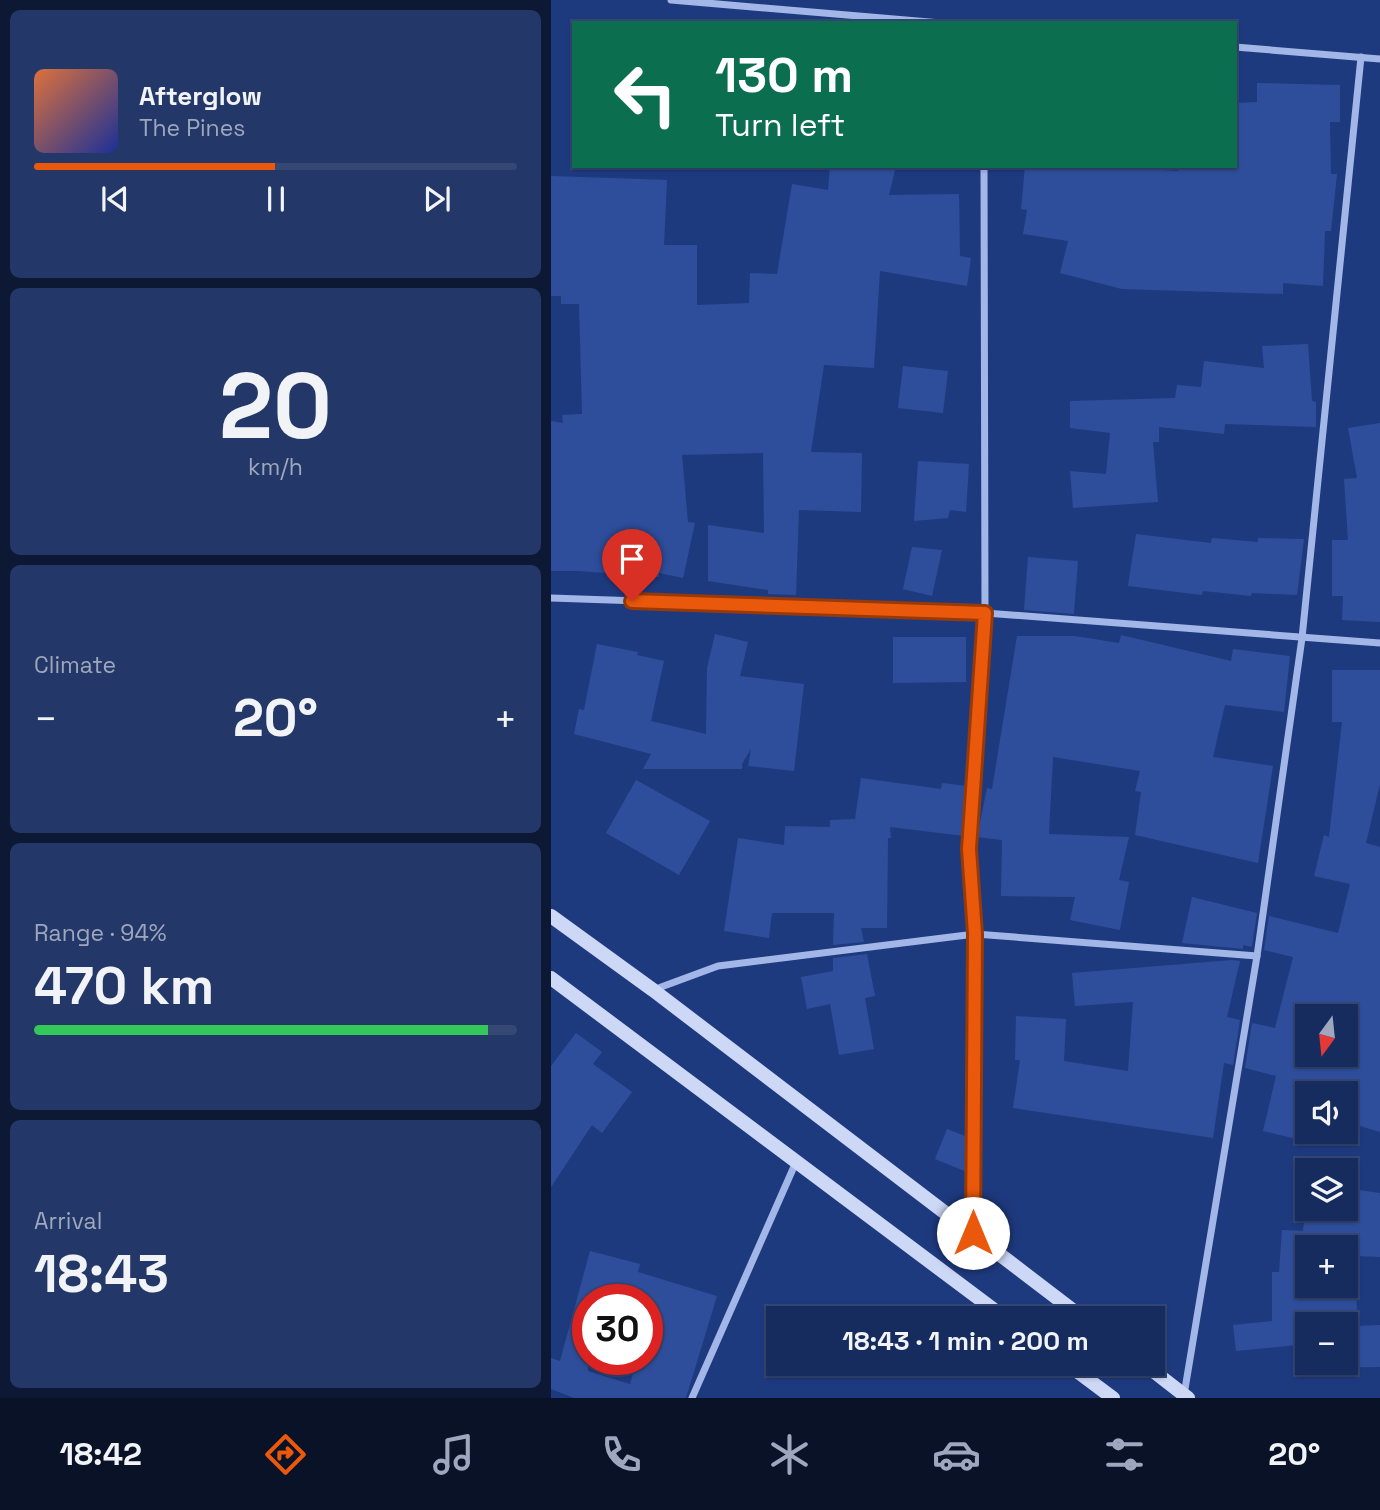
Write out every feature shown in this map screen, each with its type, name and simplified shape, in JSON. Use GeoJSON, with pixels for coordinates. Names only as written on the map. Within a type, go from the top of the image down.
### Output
{"type":"FeatureCollection","features":[{"type":"Feature","properties":{"kind":"main road"},"geometry":{"type":"LineString","coordinates":[[551,916],[653,990],[1067,1306]]}},
{"type":"Feature","properties":{"kind":"main road"},"geometry":{"type":"LineString","coordinates":[[551,978],[989,1306]]}},
{"type":"Feature","properties":{"kind":"main road"},"geometry":{"type":"LineString","coordinates":[[1083,1376],[1112,1398]]}},
{"type":"Feature","properties":{"kind":"main road"},"geometry":{"type":"LineString","coordinates":[[1159,1376],[1186,1397]]}},
{"type":"Feature","properties":{"kind":"street"},"geometry":{"type":"LineString","coordinates":[[671,0],[918,21]]}},
{"type":"Feature","properties":{"kind":"street"},"geometry":{"type":"LineString","coordinates":[[1237,47],[1380,59]]}},
{"type":"Feature","properties":{"kind":"street"},"geometry":{"type":"LineString","coordinates":[[1186,1397],[1257,956],[1302,638],[1361,57]]}},
{"type":"Feature","properties":{"kind":"street"},"geometry":{"type":"LineString","coordinates":[[973,1233],[975,934],[969,849],[985,613],[984,168]]}},
{"type":"Feature","properties":{"kind":"street"},"geometry":{"type":"LineString","coordinates":[[551,598],[985,613],[1380,643]]}},
{"type":"Feature","properties":{"kind":"street"},"geometry":{"type":"LineString","coordinates":[[653,990],[718,966],[975,934],[1257,956]]}},
{"type":"Feature","properties":{"kind":"street"},"geometry":{"type":"LineString","coordinates":[[692,1398],[796,1162]]}},
{"type":"Feature","properties":{"kind":"building"},"geometry":{"type":"Polygon","coordinates":[[[1257,83],[1340,85],[1340,122],[1330,122],[1331,174],[1337,174],[1331,231],[1325,231],[1323,286],[1283,283],[1283,294],[1122,289],[1060,273],[1068,241],[1023,234],[1027,210],[1021,209],[1025,168],[1134,168],[1178,171],[1178,168],[1237,168],[1237,103],[1257,102],[1257,83]]]}},
{"type":"Feature","properties":{"kind":"building"},"geometry":{"type":"Polygon","coordinates":[[[830,168],[896,168],[889,195],[959,194],[960,256],[971,258],[967,286],[880,271],[874,368],[824,365],[811,452],[862,453],[861,512],[799,510],[796,595],[768,594],[768,590],[708,581],[708,525],[764,533],[763,453],[682,455],[688,522],[695,523],[683,578],[659,573],[659,577],[551,571],[551,421],[563,423],[562,415],[582,414],[579,304],[561,304],[561,296],[551,296],[551,176],[667,180],[664,245],[697,245],[697,305],[749,303],[750,273],[777,274],[792,184],[828,190],[830,168]]]}},
{"type":"Feature","properties":{"kind":"building"},"geometry":{"type":"Polygon","coordinates":[[[1308,344],[1312,401],[1316,402],[1316,427],[1225,424],[1224,434],[1159,427],[1159,442],[1153,442],[1158,502],[1073,508],[1070,471],[1106,474],[1110,433],[1070,428],[1070,401],[1175,398],[1177,385],[1201,387],[1204,361],[1264,368],[1262,346],[1308,344]]]}},
{"type":"Feature","properties":{"kind":"building"},"geometry":{"type":"Polygon","coordinates":[[[903,366],[948,371],[943,413],[898,408],[903,366]]]}},
{"type":"Feature","properties":{"kind":"building"},"geometry":{"type":"Polygon","coordinates":[[[1380,423],[1380,622],[1342,620],[1343,596],[1332,596],[1332,540],[1348,540],[1344,479],[1357,478],[1348,428],[1380,423]]]}},
{"type":"Feature","properties":{"kind":"building"},"geometry":{"type":"Polygon","coordinates":[[[918,461],[969,464],[966,512],[950,510],[948,518],[914,521],[918,461]]]}},
{"type":"Feature","properties":{"kind":"building"},"geometry":{"type":"Polygon","coordinates":[[[1136,534],[1211,543],[1212,538],[1258,542],[1258,538],[1304,539],[1297,595],[1252,593],[1251,596],[1203,591],[1202,595],[1128,586],[1136,534]]]}},
{"type":"Feature","properties":{"kind":"building"},"geometry":{"type":"Polygon","coordinates":[[[912,547],[942,550],[932,596],[903,589],[912,547]]]}},
{"type":"Feature","properties":{"kind":"building"},"geometry":{"type":"Polygon","coordinates":[[[1028,557],[1078,561],[1074,614],[1024,610],[1028,557]]]}},
{"type":"Feature","properties":{"kind":"building"},"geometry":{"type":"Polygon","coordinates":[[[715,634],[748,642],[740,676],[804,684],[794,771],[748,766],[751,749],[742,769],[643,769],[651,754],[574,734],[579,709],[584,710],[597,644],[638,652],[637,655],[664,661],[651,721],[706,734],[707,668],[715,634]]]}},
{"type":"Feature","properties":{"kind":"building"},"geometry":{"type":"Polygon","coordinates":[[[1121,635],[1231,661],[1233,649],[1290,656],[1284,712],[1225,705],[1213,757],[1273,766],[1258,863],[1135,835],[1141,792],[1135,791],[1140,771],[1053,757],[1049,834],[1129,837],[1119,880],[1129,882],[1120,930],[1070,920],[1075,897],[1001,896],[1002,840],[977,837],[987,788],[992,789],[1017,636],[1075,636],[1119,643],[1121,635]]]}},
{"type":"Feature","properties":{"kind":"building"},"geometry":{"type":"Polygon","coordinates":[[[893,637],[966,637],[966,682],[893,683],[893,637]]]}},
{"type":"Feature","properties":{"kind":"building"},"geometry":{"type":"Polygon","coordinates":[[[1332,670],[1380,670],[1380,784],[1366,843],[1380,847],[1380,1132],[1360,1126],[1358,1132],[1358,1081],[1295,1081],[1295,1138],[1263,1131],[1276,1076],[1245,1068],[1252,1023],[1275,1028],[1293,957],[1264,950],[1269,916],[1338,933],[1350,884],[1314,876],[1324,835],[1329,837],[1342,722],[1332,722],[1332,670]]]}},
{"type":"Feature","properties":{"kind":"building"},"geometry":{"type":"Polygon","coordinates":[[[861,778],[941,789],[942,783],[967,786],[964,836],[890,827],[887,928],[861,928],[864,942],[833,945],[834,913],[772,913],[769,938],[724,931],[738,838],[784,845],[785,826],[830,827],[830,820],[855,819],[861,778]]]}},
{"type":"Feature","properties":{"kind":"building"},"geometry":{"type":"Polygon","coordinates":[[[636,780],[710,821],[679,875],[606,833],[636,780]]]}},
{"type":"Feature","properties":{"kind":"building"},"geometry":{"type":"Polygon","coordinates":[[[1192,897],[1257,913],[1252,947],[1243,945],[1243,949],[1182,943],[1192,897]]]}},
{"type":"Feature","properties":{"kind":"building"},"geometry":{"type":"Polygon","coordinates":[[[867,954],[875,996],[865,998],[874,1049],[839,1055],[830,1004],[807,1009],[801,977],[833,971],[833,958],[867,954]]]}},
{"type":"Feature","properties":{"kind":"building"},"geometry":{"type":"Polygon","coordinates":[[[1240,961],[1227,1017],[1240,1020],[1233,1065],[1224,1063],[1213,1138],[1013,1108],[1020,1060],[1015,1060],[1016,1016],[1066,1019],[1064,1061],[1128,1071],[1133,1002],[1075,1006],[1072,973],[1240,961]]]}},
{"type":"Feature","properties":{"kind":"building"},"geometry":{"type":"Polygon","coordinates":[[[576,1033],[602,1052],[593,1064],[632,1092],[602,1133],[592,1125],[551,1187],[551,1066],[576,1033]]]}},
{"type":"Feature","properties":{"kind":"building"},"geometry":{"type":"Polygon","coordinates":[[[947,1129],[968,1137],[967,1172],[935,1159],[947,1129]]]}},
{"type":"Feature","properties":{"kind":"building"},"geometry":{"type":"Polygon","coordinates":[[[1358,1190],[1380,1193],[1380,1257],[1358,1256],[1358,1235],[1295,1235],[1295,1298],[1357,1298],[1357,1312],[1295,1312],[1295,1345],[1236,1351],[1233,1325],[1272,1321],[1272,1272],[1279,1272],[1282,1230],[1303,1231],[1304,1221],[1358,1221],[1358,1190]]]}},
{"type":"Feature","properties":{"kind":"building"},"geometry":{"type":"Polygon","coordinates":[[[590,1251],[640,1264],[638,1272],[717,1296],[686,1398],[574,1398],[551,1389],[551,1358],[560,1361],[572,1317],[572,1375],[601,1375],[630,1384],[633,1375],[663,1375],[663,1284],[581,1284],[590,1251]]]}},
{"type":"Feature","properties":{"kind":"building"},"geometry":{"type":"Polygon","coordinates":[[[1380,1325],[1380,1367],[1358,1367],[1358,1326],[1380,1325]]]}},
{"type":"Feature","properties":{"kind":"route"},"geometry":{"type":"LineString","coordinates":[[632,601],[985,613],[969,849],[975,934],[973,1233]]}}]}
